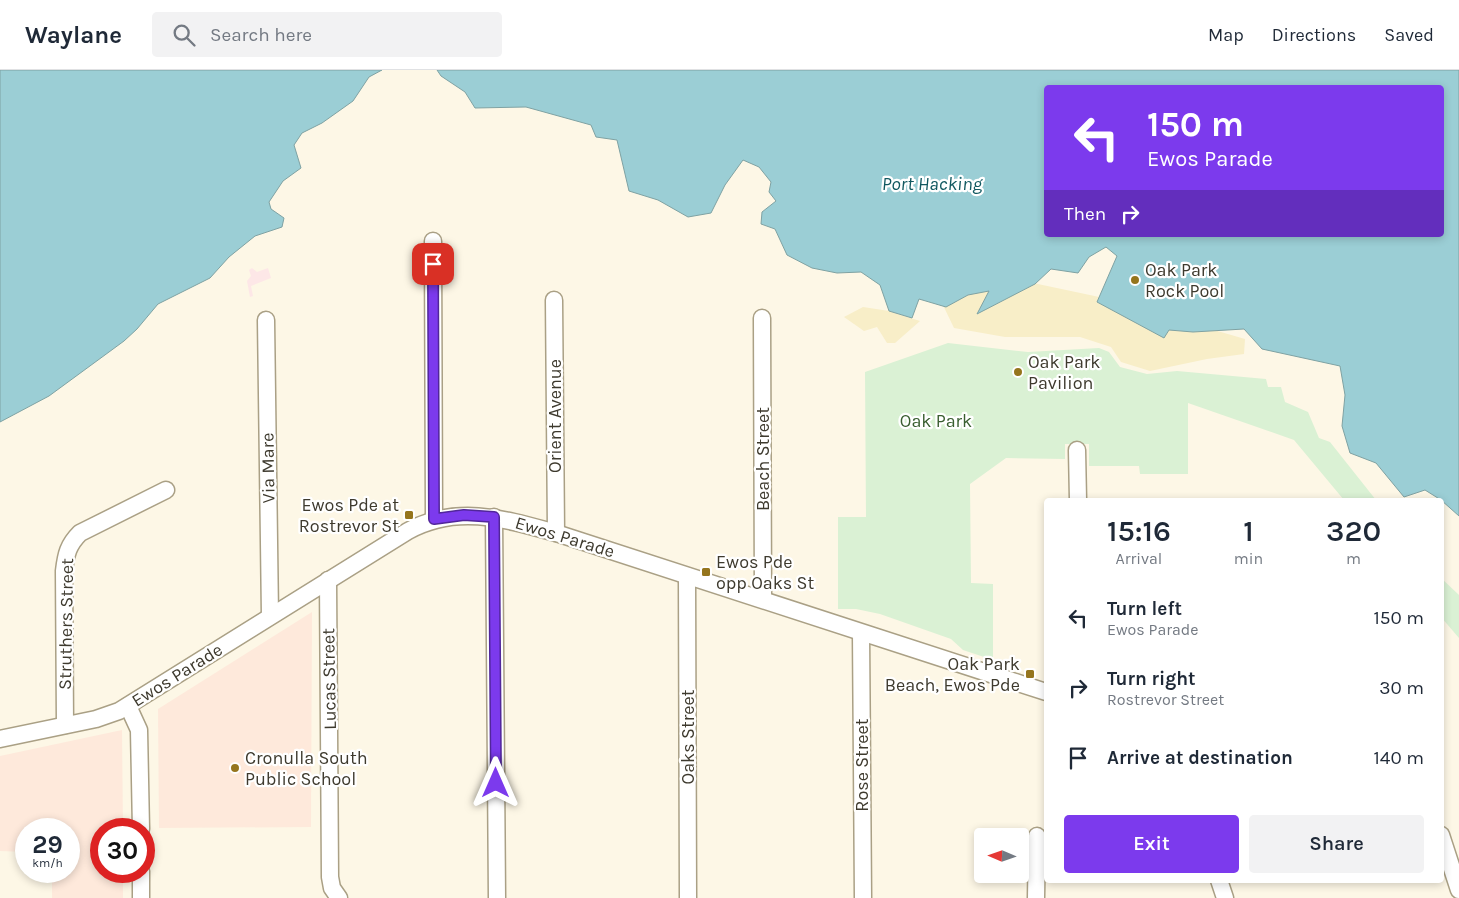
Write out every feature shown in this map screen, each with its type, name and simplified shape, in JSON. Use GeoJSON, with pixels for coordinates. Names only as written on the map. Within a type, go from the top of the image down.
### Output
{"type":"FeatureCollection","features":[{"type":"Feature","properties":{"kind":"street"},"geometry":{"type":"LineString","coordinates":[[433,241],[434,519]]}},
{"type":"Feature","properties":{"kind":"street","name":"Orient Avenue"},"geometry":{"type":"LineString","coordinates":[[554,300],[556,533]]}},
{"type":"Feature","properties":{"kind":"street","name":"Beach Street"},"geometry":{"type":"LineString","coordinates":[[762,318],[763,599]]}},
{"type":"Feature","properties":{"kind":"street","name":"Via Mare"},"geometry":{"type":"LineString","coordinates":[[266,320],[270,616]]}},
{"type":"Feature","properties":{"kind":"street"},"geometry":{"type":"LineString","coordinates":[[1077,450],[1078,498]]}},
{"type":"Feature","properties":{"kind":"street","name":"Struthers Street"},"geometry":{"type":"LineString","coordinates":[[64,725],[64,571],[68,548],[80,533],[166,490]]}},
{"type":"Feature","properties":{"kind":"street","name":"Ewos Parade"},"geometry":{"type":"LineString","coordinates":[[0,739],[107,716],[128,706],[408,531],[434,519],[464,515],[494,517],[556,533],[1044,691]]}},
{"type":"Feature","properties":{"kind":"street"},"geometry":{"type":"LineString","coordinates":[[494,517],[497,898]]}},
{"type":"Feature","properties":{"kind":"street","name":"Oaks Street"},"geometry":{"type":"LineString","coordinates":[[687,576],[688,898]]}},
{"type":"Feature","properties":{"kind":"street","name":"Lucas Street"},"geometry":{"type":"LineString","coordinates":[[328,580],[330,877],[332,888],[338,897]]}},
{"type":"Feature","properties":{"kind":"street","name":"Rose Street"},"geometry":{"type":"LineString","coordinates":[[861,633],[863,898]]}},
{"type":"Feature","properties":{"kind":"street"},"geometry":{"type":"LineString","coordinates":[[128,706],[139,730],[141,818]]}},
{"type":"Feature","properties":{"kind":"street"},"geometry":{"type":"LineString","coordinates":[[1036,898],[1037,836]]}},
{"type":"Feature","properties":{"kind":"street"},"geometry":{"type":"LineString","coordinates":[[1444,844],[1459,890]]}},
{"type":"Feature","properties":{"kind":"street"},"geometry":{"type":"LineString","coordinates":[[141,883],[141,898]]}},
{"type":"Feature","properties":{"kind":"street"},"geometry":{"type":"LineString","coordinates":[[1220,883],[1225,898]]}},
{"type":"Feature","properties":{"kind":"shaded area"},"geometry":{"type":"Polygon","coordinates":[[[252,268],[257,272],[268,268],[271,278],[251,286],[253,296],[250,297],[247,281],[251,276],[249,270],[252,268]]]}},
{"type":"Feature","properties":{"kind":"shaded area","name":"Cronulla South Public School"},"geometry":{"type":"Polygon","coordinates":[[[312,612],[311,827],[159,828],[158,709],[312,612]]]}},
{"type":"Feature","properties":{"kind":"shaded area"},"geometry":{"type":"Polygon","coordinates":[[[122,730],[123,818],[90,818],[90,883],[123,883],[123,898],[52,898],[52,883],[80,883],[80,818],[15,818],[15,852],[0,851],[0,756],[122,730]]]}},
{"type":"Feature","properties":{"kind":"green space","name":"Oak Park"},"geometry":{"type":"Polygon","coordinates":[[[948,343],[1028,352],[1099,348],[1109,352],[1120,367],[1147,374],[1177,371],[1266,379],[1268,387],[1281,387],[1285,402],[1308,412],[1319,438],[1330,442],[1374,498],[1342,498],[1294,440],[1188,403],[1188,474],[1140,474],[1139,466],[1089,466],[1089,444],[1065,444],[1065,459],[1006,458],[970,484],[971,583],[993,584],[993,660],[963,650],[951,639],[880,614],[856,609],[838,609],[838,517],[866,517],[865,372],[948,343]]]}},
{"type":"Feature","properties":{"kind":"green space"},"geometry":{"type":"Polygon","coordinates":[[[1444,581],[1459,595],[1459,638],[1444,620],[1444,581]]]}},
{"type":"Feature","properties":{"kind":"sand"},"geometry":{"type":"Polygon","coordinates":[[[1019,280],[1104,298],[1245,339],[1244,354],[1207,359],[1150,371],[1121,362],[1111,347],[1080,337],[1005,337],[954,328],[941,301],[1019,280]]]}},
{"type":"Feature","properties":{"kind":"sand"},"geometry":{"type":"Polygon","coordinates":[[[863,307],[889,311],[920,321],[895,343],[887,343],[877,327],[864,331],[844,317],[863,307]]]}},
{"type":"Feature","properties":{"kind":"water"},"geometry":{"type":"Polygon","coordinates":[[[0,70],[382,70],[369,77],[353,101],[322,123],[302,133],[294,145],[301,168],[283,181],[269,202],[271,209],[284,218],[282,227],[255,236],[229,257],[210,278],[158,304],[124,341],[49,396],[0,422],[0,70]]]}},
{"type":"Feature","properties":{"kind":"water","name":"Port Hacking"},"geometry":{"type":"Polygon","coordinates":[[[437,70],[1459,70],[1459,516],[1444,503],[1444,498],[1438,498],[1425,490],[1404,497],[1376,463],[1350,453],[1342,426],[1345,395],[1340,366],[1262,349],[1244,329],[1193,332],[1169,330],[1164,338],[1097,302],[1117,256],[1106,247],[1089,257],[1078,273],[1051,269],[1035,284],[977,314],[989,291],[968,295],[946,307],[919,299],[912,318],[889,311],[880,285],[861,272],[837,273],[812,268],[787,255],[775,229],[761,224],[762,212],[776,201],[769,192],[771,182],[759,167],[743,160],[725,185],[711,213],[688,217],[658,200],[629,191],[617,140],[596,137],[591,125],[526,107],[475,108],[465,92],[441,76],[437,70]]]}},
{"type":"Feature","properties":{"kind":"place","name":"Oak Park Rock Pool"},"geometry":{"type":"Point","coordinates":[1135,280]}},
{"type":"Feature","properties":{"kind":"place","name":"Oak Park Pavilion"},"geometry":{"type":"Point","coordinates":[1018,372]}},
{"type":"Feature","properties":{"kind":"place","name":"Ewos Pde at Rostrevor St"},"geometry":{"type":"Point","coordinates":[409,515]}},
{"type":"Feature","properties":{"kind":"place","name":"Ewos Pde opp Oaks St"},"geometry":{"type":"Point","coordinates":[706,572]}},
{"type":"Feature","properties":{"kind":"place","name":"Oak Park Beach, Ewos Pde"},"geometry":{"type":"Point","coordinates":[1030,674]}},
{"type":"Feature","properties":{"kind":"place","name":"Cronulla South Public School"},"geometry":{"type":"Point","coordinates":[235,768]}},
{"type":"Feature","properties":{"kind":"route"},"geometry":{"type":"LineString","coordinates":[[433,264],[434,519],[464,515],[494,517],[496,783]]}}]}
